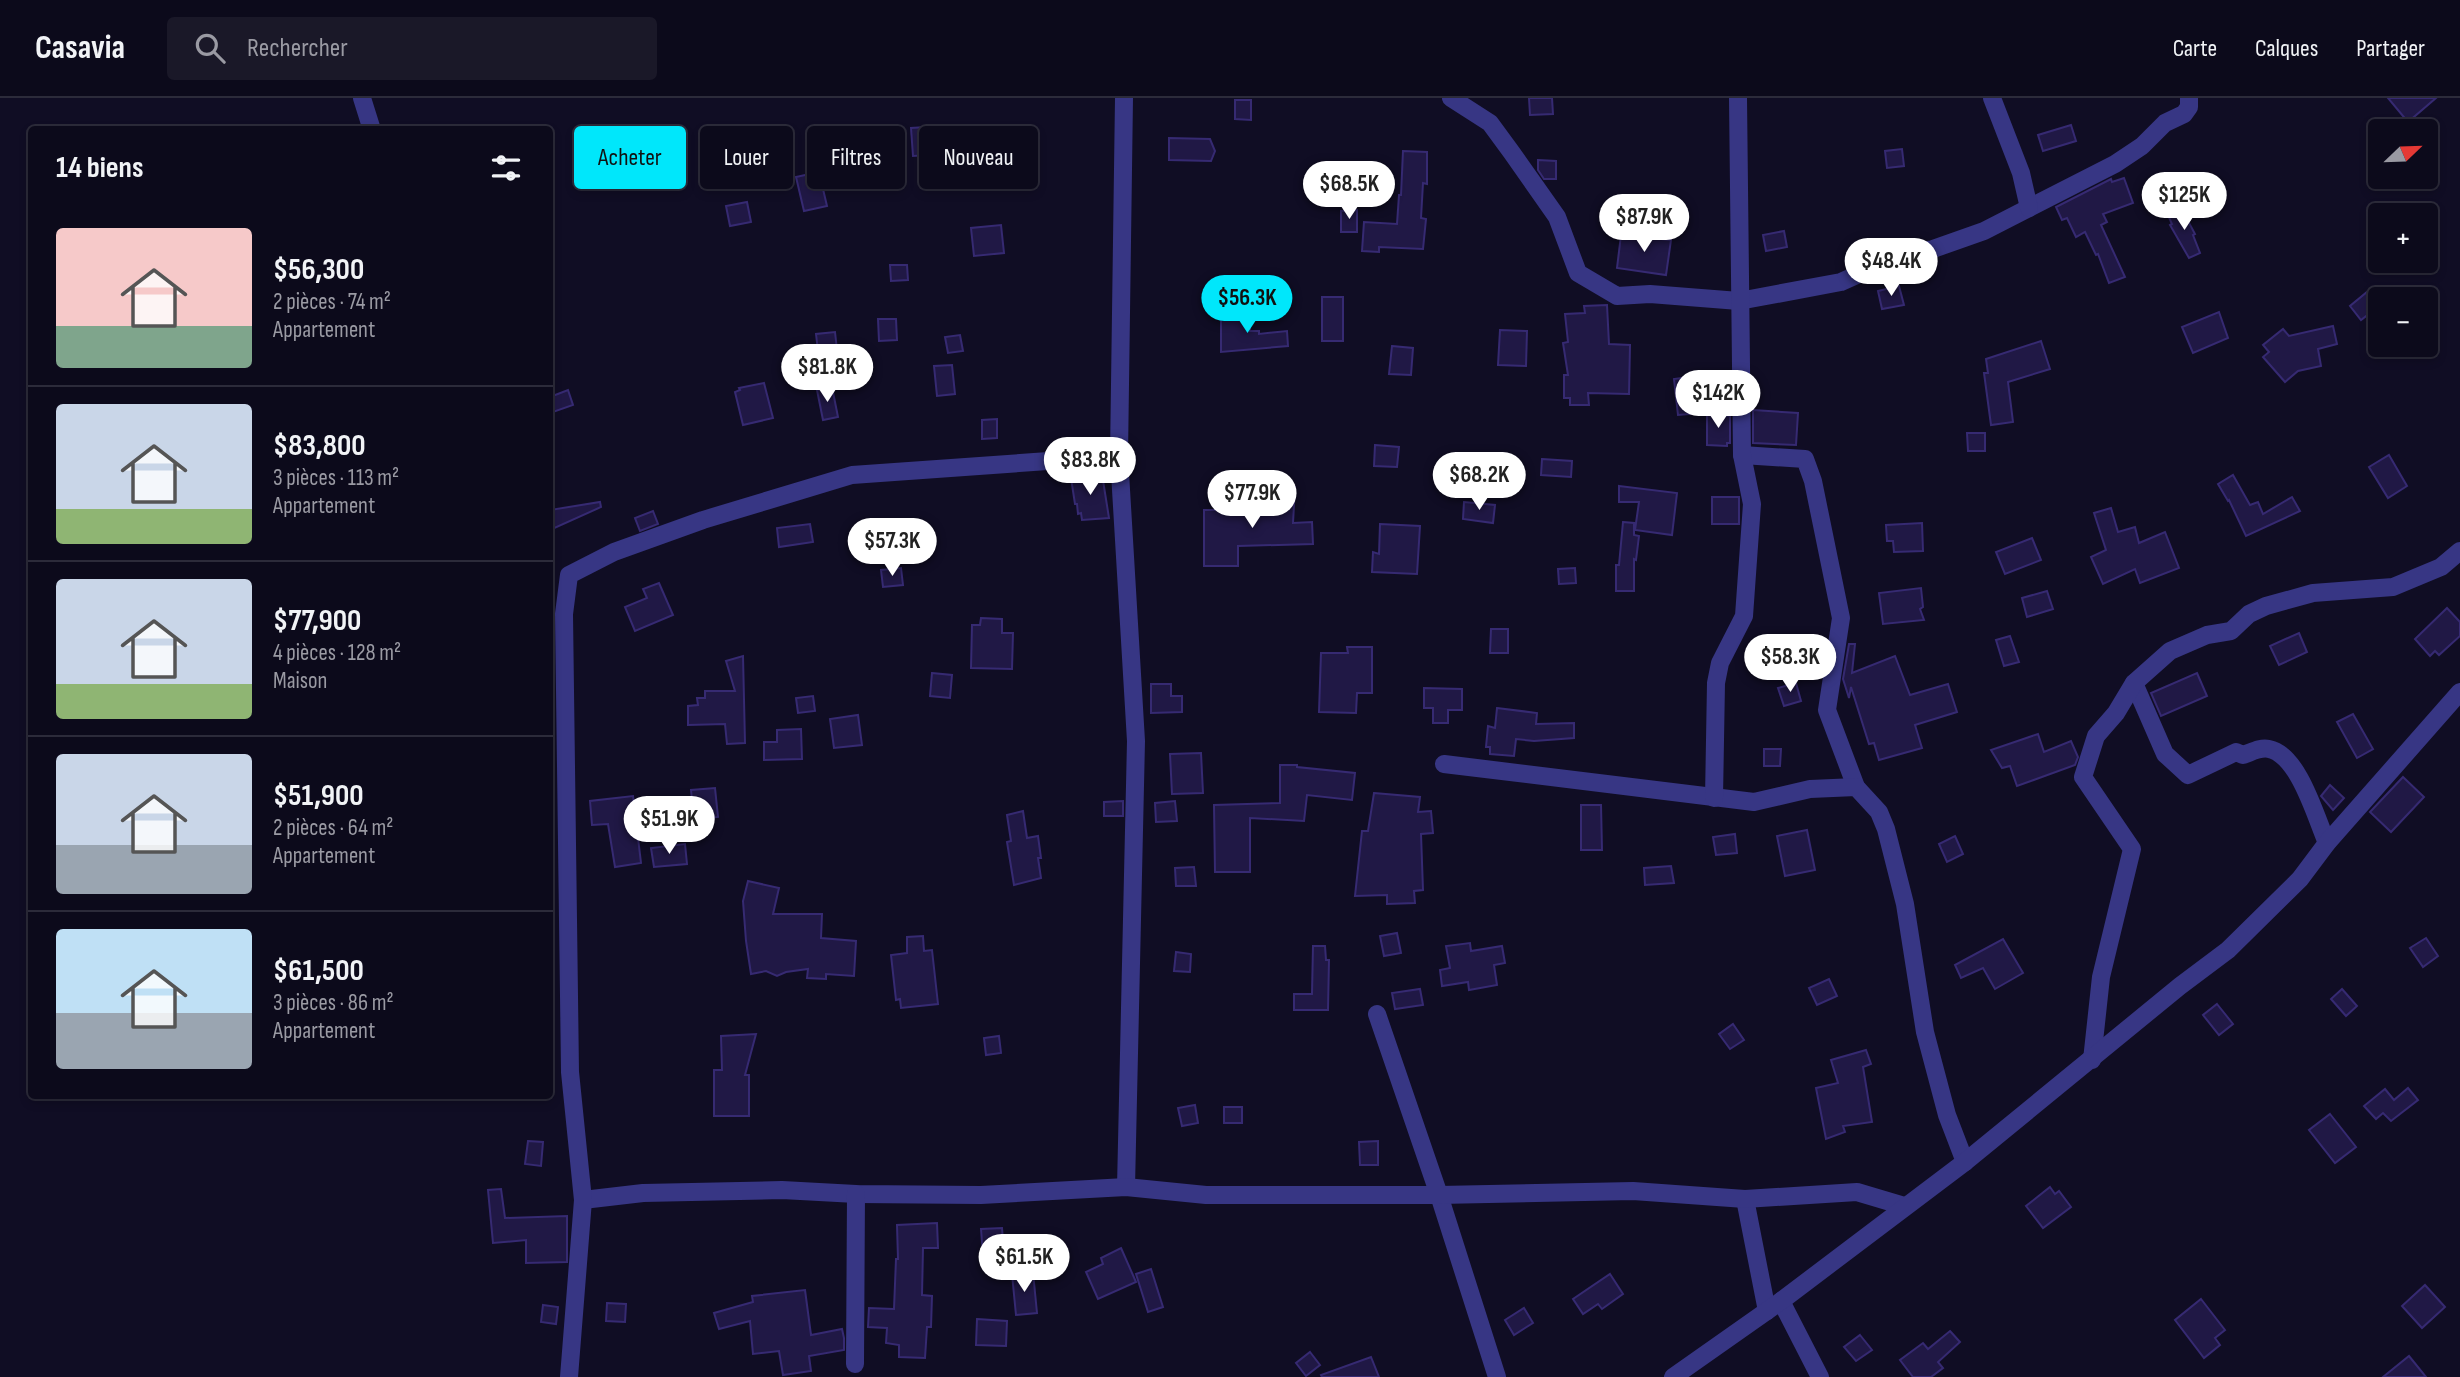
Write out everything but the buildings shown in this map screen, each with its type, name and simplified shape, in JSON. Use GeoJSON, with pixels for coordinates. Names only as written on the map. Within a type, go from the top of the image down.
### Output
{"type":"FeatureCollection","features":[{"type":"Feature","properties":{"kind":"street"},"geometry":{"type":"LineString","coordinates":[[362,98],[371,126]]}},
{"type":"Feature","properties":{"kind":"street"},"geometry":{"type":"LineString","coordinates":[[1125,98],[1119,456],[1136,741],[1126,1187]]}},
{"type":"Feature","properties":{"kind":"street"},"geometry":{"type":"LineString","coordinates":[[1451,98],[1490,123],[1512,153],[1557,217],[1578,273],[1617,296],[1650,293],[1739,301],[1841,282],[1901,255],[1933,249],[1984,231],[2115,164],[2133,152],[2165,123],[2184,114],[2189,107],[2189,98]]}},
{"type":"Feature","properties":{"kind":"street"},"geometry":{"type":"LineString","coordinates":[[1714,798],[1716,683],[1720,663],[1744,616],[1752,504],[1742,455],[1738,98]]}},
{"type":"Feature","properties":{"kind":"street"},"geometry":{"type":"LineString","coordinates":[[1992,98],[2021,173],[2029,208]]}},
{"type":"Feature","properties":{"kind":"street"},"geometry":{"type":"LineString","coordinates":[[1742,455],[1805,459],[1813,481],[1841,618],[1827,710],[1856,787],[1879,812],[1886,828],[1905,904],[1925,1032],[1947,1115],[1965,1162]]}},
{"type":"Feature","properties":{"kind":"street"},"geometry":{"type":"LineString","coordinates":[[569,1377],[583,1200],[570,1072],[564,614],[569,575],[614,552],[703,520],[852,475],[1119,456]]}},
{"type":"Feature","properties":{"kind":"street"},"geometry":{"type":"LineString","coordinates":[[2092,1060],[2101,977],[2133,849],[2083,777],[2096,736],[2116,713],[2134,683],[2171,651],[2207,635],[2231,631],[2249,614],[2266,606],[2313,593],[2393,587],[2441,567],[2460,551]]}},
{"type":"Feature","properties":{"kind":"street"},"geometry":{"type":"LineString","coordinates":[[2134,683],[2165,754],[2188,775],[2236,752],[2243,755],[2258,749],[2270,749],[2290,762],[2327,844]]}},
{"type":"Feature","properties":{"kind":"street"},"geometry":{"type":"LineString","coordinates":[[1673,1377],[1774,1306],[1965,1162],[2228,950],[2300,878],[2460,692]]}},
{"type":"Feature","properties":{"kind":"street"},"geometry":{"type":"LineString","coordinates":[[1444,764],[1754,802],[1810,789],[1856,787]]}},
{"type":"Feature","properties":{"kind":"street"},"geometry":{"type":"LineString","coordinates":[[1377,1014],[1497,1377]]}},
{"type":"Feature","properties":{"kind":"street"},"geometry":{"type":"LineString","coordinates":[[583,1200],[657,1192],[782,1190],[856,1194],[981,1195],[1126,1187],[1206,1195],[1439,1195],[1633,1191],[1745,1199],[1857,1192],[1904,1206]]}},
{"type":"Feature","properties":{"kind":"street"},"geometry":{"type":"LineString","coordinates":[[855,1364],[856,1194]]}},
{"type":"Feature","properties":{"kind":"street"},"geometry":{"type":"LineString","coordinates":[[1745,1199],[1774,1306],[1820,1377]]}}]}
